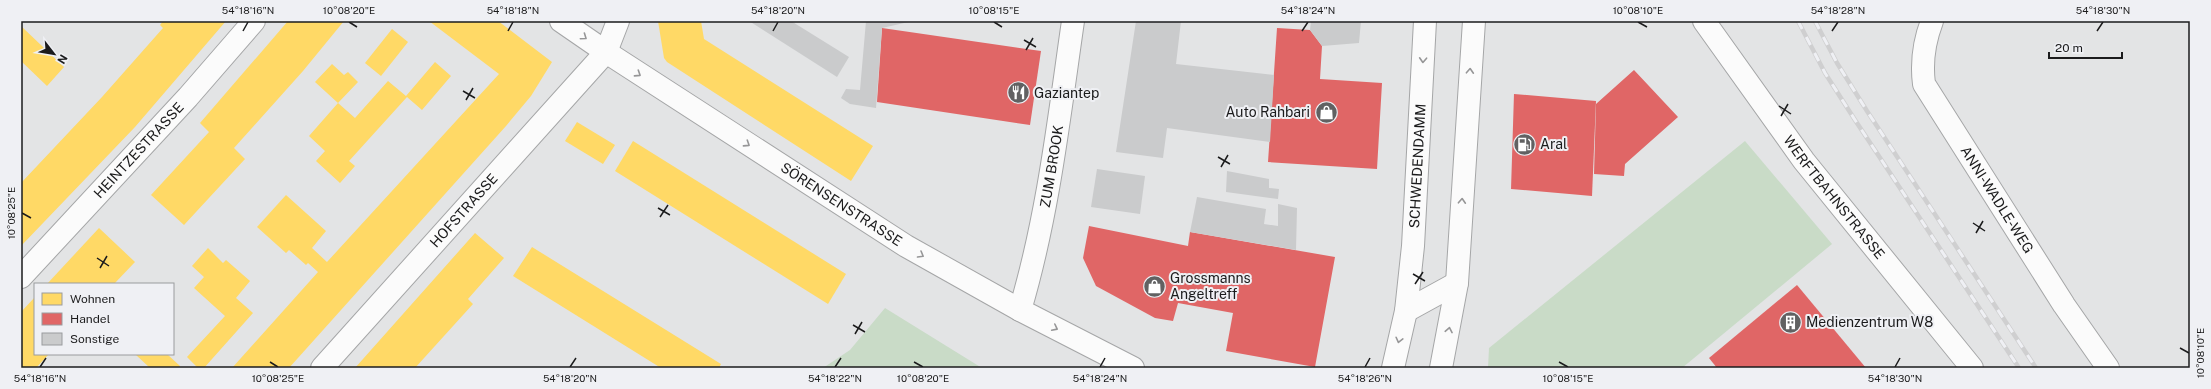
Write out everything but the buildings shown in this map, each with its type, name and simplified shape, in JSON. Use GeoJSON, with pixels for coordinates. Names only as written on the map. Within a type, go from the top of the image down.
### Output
{"type":"FeatureCollection","features":[{"type":"Feature","properties":{"kind":"street","name":"HEINTZESTRASSE"},"geometry":{"type":"LineString","coordinates":[[21,277],[188,97],[254,21]]}},
{"type":"Feature","properties":{"kind":"street","name":"SÖRENSENSTRASSE"},"geometry":{"type":"LineString","coordinates":[[561,21],[606,52],[906,246],[1020,310],[1133,368]]}},
{"type":"Feature","properties":{"kind":"street"},"geometry":{"type":"LineString","coordinates":[[606,52],[618,21]]}},
{"type":"Feature","properties":{"kind":"street","name":"ZUM BROOK"},"geometry":{"type":"LineString","coordinates":[[1020,310],[1034,264],[1046,203],[1074,21]]}},
{"type":"Feature","properties":{"kind":"street","name":"SCHWEDENDAMM"},"geometry":{"type":"LineString","coordinates":[[1393,368],[1406,311],[1414,246],[1425,21]]}},
{"type":"Feature","properties":{"kind":"street"},"geometry":{"type":"LineString","coordinates":[[1441,368],[1457,283],[1474,21]]}},
{"type":"Feature","properties":{"kind":"street","name":"WERFTBAHNSTRASSE"},"geometry":{"type":"LineString","coordinates":[[1704,21],[1804,161],[1972,368]]}},
{"type":"Feature","properties":{"kind":"street","name":"ANNI-WADLE-WEG"},"geometry":{"type":"LineString","coordinates":[[1932,21],[1924,39],[1922,67],[1924,84],[2064,305],[2108,368]]}},
{"type":"Feature","properties":{"kind":"street","name":"HOFSTRASSE"},"geometry":{"type":"LineString","coordinates":[[322,368],[606,52]]}},
{"type":"Feature","properties":{"kind":"street"},"geometry":{"type":"LineString","coordinates":[[1406,311],[1457,283]]}},
{"type":"Feature","properties":{"kind":"green space"},"geometry":{"type":"Polygon","coordinates":[[[1745,141],[1832,244],[1682,368],[1488,368],[1489,348],[1745,141]]]}},
{"type":"Feature","properties":{"kind":"green space"},"geometry":{"type":"Polygon","coordinates":[[[885,308],[982,368],[823,368],[850,350],[885,308]]]}},
{"type":"Feature","properties":{"kind":"railway"},"geometry":{"type":"LineString","coordinates":[[1798,21],[1825,73],[2019,368]]}},
{"type":"Feature","properties":{"kind":"railway"},"geometry":{"type":"LineString","coordinates":[[1815,21],[1837,63],[1867,111],[2036,368]]}},
{"type":"Feature","properties":{"kind":"place","name":"Gaziantep"},"geometry":{"type":"Point","coordinates":[1019,93]}},
{"type":"Feature","properties":{"kind":"place","name":"Auto Rahbari"},"geometry":{"type":"Point","coordinates":[1326,112]}},
{"type":"Feature","properties":{"kind":"place","name":"Aral"},"geometry":{"type":"Point","coordinates":[1525,144]}},
{"type":"Feature","properties":{"kind":"place","name":"Grossmanns Angeltreff"},"geometry":{"type":"Point","coordinates":[1155,286]}},
{"type":"Feature","properties":{"kind":"place","name":"Medienzentrum W8"},"geometry":{"type":"Point","coordinates":[1790,322]}}]}
